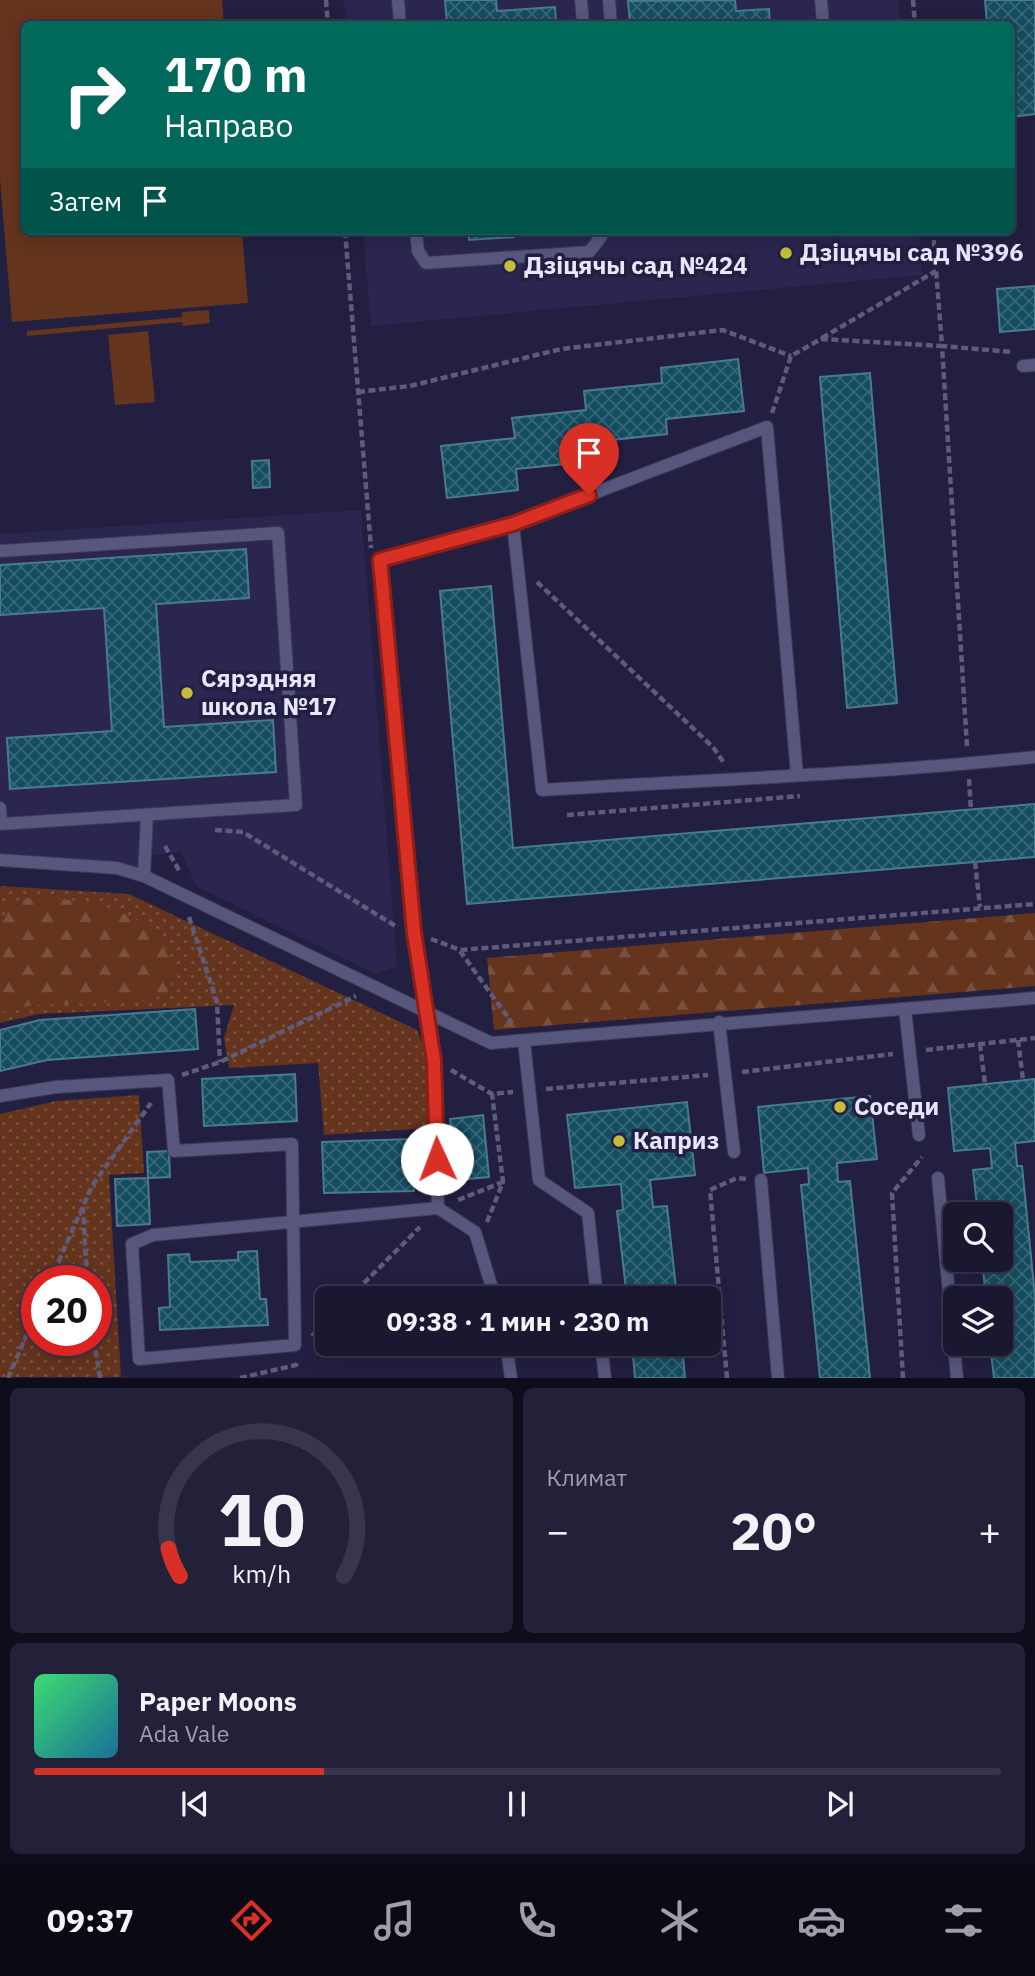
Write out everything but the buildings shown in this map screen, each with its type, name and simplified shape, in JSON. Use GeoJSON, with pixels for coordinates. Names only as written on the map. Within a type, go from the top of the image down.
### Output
{"type":"FeatureCollection","features":[{"type":"Feature","properties":{"kind":"lane"},"geometry":{"type":"LineString","coordinates":[[398,0],[400,21]]}},
{"type":"Feature","properties":{"kind":"lane"},"geometry":{"type":"LineString","coordinates":[[581,0],[583,21]]}},
{"type":"Feature","properties":{"kind":"lane"},"geometry":{"type":"LineString","coordinates":[[609,0],[611,21]]}},
{"type":"Feature","properties":{"kind":"lane"},"geometry":{"type":"LineString","coordinates":[[821,0],[823,21]]}},
{"type":"Feature","properties":{"kind":"lane"},"geometry":{"type":"LineString","coordinates":[[416,235],[418,251],[426,262],[589,252],[601,235]]}},
{"type":"Feature","properties":{"kind":"lane"},"geometry":{"type":"LineString","coordinates":[[442,1207],[434,1061],[410,932],[380,560],[513,524],[767,427],[797,775]]}},
{"type":"Feature","properties":{"kind":"lane"},"geometry":{"type":"LineString","coordinates":[[513,524],[542,790],[968,764],[1035,757]]}},
{"type":"Feature","properties":{"kind":"lane"},"geometry":{"type":"LineString","coordinates":[[0,551],[278,533],[296,805],[148,820],[1,824],[0,808]]}},
{"type":"Feature","properties":{"kind":"lane"},"geometry":{"type":"LineString","coordinates":[[144,876],[148,820]]}},
{"type":"Feature","properties":{"kind":"lane"},"geometry":{"type":"LineString","coordinates":[[0,860],[117,868],[144,876],[491,1043],[1035,998]]}},
{"type":"Feature","properties":{"kind":"lane"},"geometry":{"type":"LineString","coordinates":[[905,1009],[919,1135]]}},
{"type":"Feature","properties":{"kind":"lane"},"geometry":{"type":"LineString","coordinates":[[719,1023],[734,1152]]}},
{"type":"Feature","properties":{"kind":"lane"},"geometry":{"type":"LineString","coordinates":[[524,1041],[539,1180],[588,1213],[596,1286]]}},
{"type":"Feature","properties":{"kind":"lane"},"geometry":{"type":"LineString","coordinates":[[0,1096],[56,1087],[168,1080],[174,1151],[292,1144],[295,1220],[295,1345],[139,1359],[132,1244],[153,1235],[295,1220],[442,1207],[475,1232],[491,1286]]}},
{"type":"Feature","properties":{"kind":"lane"},"geometry":{"type":"LineString","coordinates":[[938,1178],[942,1187],[957,1377]]}},
{"type":"Feature","properties":{"kind":"lane"},"geometry":{"type":"LineString","coordinates":[[761,1180],[778,1377]]}},
{"type":"Feature","properties":{"kind":"lane"},"geometry":{"type":"LineString","coordinates":[[508,1356],[511,1377]]}},
{"type":"Feature","properties":{"kind":"lane"},"geometry":{"type":"LineString","coordinates":[[602,1356],[605,1377]]}},
{"type":"Feature","properties":{"kind":"path"},"geometry":{"type":"LineString","coordinates":[[326,0],[328,21]]}},
{"type":"Feature","properties":{"kind":"path"},"geometry":{"type":"LineString","coordinates":[[913,0],[915,21]]}},
{"type":"Feature","properties":{"kind":"path"},"geometry":{"type":"LineString","coordinates":[[345,235],[372,555]]}},
{"type":"Feature","properties":{"kind":"path"},"geometry":{"type":"LineString","coordinates":[[933,235],[971,810]]}},
{"type":"Feature","properties":{"kind":"path"},"geometry":{"type":"LineString","coordinates":[[767,427],[792,356],[936,271]]}},
{"type":"Feature","properties":{"kind":"path"},"geometry":{"type":"LineString","coordinates":[[358,392],[410,386],[561,349],[723,330],[792,356]]}},
{"type":"Feature","properties":{"kind":"path"},"geometry":{"type":"LineString","coordinates":[[821,339],[1022,352]]}},
{"type":"Feature","properties":{"kind":"path"},"geometry":{"type":"LineString","coordinates":[[517,566],[713,747],[734,778],[734,801]]}},
{"type":"Feature","properties":{"kind":"path"},"geometry":{"type":"LineString","coordinates":[[148,820],[161,826],[167,854],[187,882],[189,917],[217,1002],[219,1062]]}},
{"type":"Feature","properties":{"kind":"path"},"geometry":{"type":"LineString","coordinates":[[202,829],[243,832],[410,932],[460,950],[1035,904]]}},
{"type":"Feature","properties":{"kind":"path"},"geometry":{"type":"LineString","coordinates":[[975,862],[980,907]]}},
{"type":"Feature","properties":{"kind":"path"},"geometry":{"type":"LineString","coordinates":[[178,912],[201,923]]}},
{"type":"Feature","properties":{"kind":"path"},"geometry":{"type":"LineString","coordinates":[[460,950],[524,1041]]}},
{"type":"Feature","properties":{"kind":"path"},"geometry":{"type":"LineString","coordinates":[[345,990],[369,1001]]}},
{"type":"Feature","properties":{"kind":"path"},"geometry":{"type":"LineString","coordinates":[[57,1265],[92,1186],[168,1080],[219,1062],[356,995]]}},
{"type":"Feature","properties":{"kind":"path"},"geometry":{"type":"LineString","coordinates":[[434,1061],[492,1094],[725,1074],[1035,1038]]}},
{"type":"Feature","properties":{"kind":"path"},"geometry":{"type":"LineString","coordinates":[[1018,1040],[1023,1080]]}},
{"type":"Feature","properties":{"kind":"path"},"geometry":{"type":"LineString","coordinates":[[980,1044],[985,1084]]}},
{"type":"Feature","properties":{"kind":"path"},"geometry":{"type":"LineString","coordinates":[[478,1244],[503,1182],[492,1094]]}},
{"type":"Feature","properties":{"kind":"path"},"geometry":{"type":"LineString","coordinates":[[919,1135],[922,1157],[938,1178]]}},
{"type":"Feature","properties":{"kind":"path"},"geometry":{"type":"LineString","coordinates":[[903,1377],[892,1193],[922,1157]]}},
{"type":"Feature","properties":{"kind":"path"},"geometry":{"type":"LineString","coordinates":[[727,1377],[710,1190],[737,1178],[761,1180]]}},
{"type":"Feature","properties":{"kind":"path"},"geometry":{"type":"LineString","coordinates":[[361,1286],[442,1207],[503,1182]]}},
{"type":"Feature","properties":{"kind":"path"},"geometry":{"type":"LineString","coordinates":[[83,1206],[86,1265]]}},
{"type":"Feature","properties":{"kind":"path"},"geometry":{"type":"LineString","coordinates":[[8,1377],[21,1347]]}},
{"type":"Feature","properties":{"kind":"path"},"geometry":{"type":"LineString","coordinates":[[97,1356],[100,1377]]}},
{"type":"Feature","properties":{"kind":"shaded area"},"geometry":{"type":"Polygon","coordinates":[[[344,0],[898,0],[900,21],[346,21],[344,0]]]}},
{"type":"Feature","properties":{"kind":"shaded area","name":"Дзіцячы сад №424"},"geometry":{"type":"Polygon","coordinates":[[[363,235],[918,235],[922,275],[371,326],[363,235]]]}},
{"type":"Feature","properties":{"kind":"shaded area","name":"Сярэдняя школа №17"},"geometry":{"type":"Polygon","coordinates":[[[361,510],[397,966],[375,974],[196,886],[181,852],[138,857],[140,868],[112,862],[0,854],[0,534],[361,510]]]}},
{"type":"Feature","properties":{"kind":"green space"},"geometry":{"type":"Polygon","coordinates":[[[0,0],[222,0],[224,21],[21,21],[21,235],[242,235],[248,303],[12,322],[0,179],[0,0]]]}},
{"type":"Feature","properties":{"kind":"green space"},"geometry":{"type":"Polygon","coordinates":[[[209,310],[210,323],[183,326],[182,322],[27,336],[27,331],[182,317],[182,312],[209,310]]]}},
{"type":"Feature","properties":{"kind":"green space"},"geometry":{"type":"Polygon","coordinates":[[[148,331],[155,402],[115,405],[108,335],[148,331]]]}},
{"type":"Feature","properties":{"kind":"green space"},"geometry":{"type":"Polygon","coordinates":[[[0,886],[129,894],[417,1030],[430,1061],[430,1128],[324,1135],[318,1063],[229,1068],[224,1038],[234,1005],[39,1014],[0,1023],[0,886]]]}},
{"type":"Feature","properties":{"kind":"green space"},"geometry":{"type":"Polygon","coordinates":[[[38,896],[103,906],[139,921],[167,951],[177,973],[166,994],[145,1001],[34,1005],[0,1012],[0,926],[11,902],[38,896]]]}},
{"type":"Feature","properties":{"kind":"green space"},"geometry":{"type":"Polygon","coordinates":[[[1035,913],[1035,986],[494,1030],[487,958],[1035,913]]]}},
{"type":"Feature","properties":{"kind":"green space"},"geometry":{"type":"Polygon","coordinates":[[[139,1095],[144,1173],[109,1175],[121,1377],[0,1377],[0,1114],[56,1101],[139,1095]]]}},
{"type":"Feature","properties":{"kind":"place","name":"Дзіцячы сад №396"},"geometry":{"type":"Point","coordinates":[786,253]}},
{"type":"Feature","properties":{"kind":"place","name":"Дзіцячы сад №424"},"geometry":{"type":"Point","coordinates":[510,266]}},
{"type":"Feature","properties":{"kind":"place","name":"Сярэдняя школа №17"},"geometry":{"type":"Point","coordinates":[187,693]}},
{"type":"Feature","properties":{"kind":"place","name":"Соседи"},"geometry":{"type":"Point","coordinates":[840,1107]}},
{"type":"Feature","properties":{"kind":"place","name":"Каприз"},"geometry":{"type":"Point","coordinates":[619,1141]}},
{"type":"Feature","properties":{"kind":"route"},"geometry":{"type":"LineString","coordinates":[[437,1159],[434,1061],[414,932],[380,560],[513,524],[589,495]]}}]}
